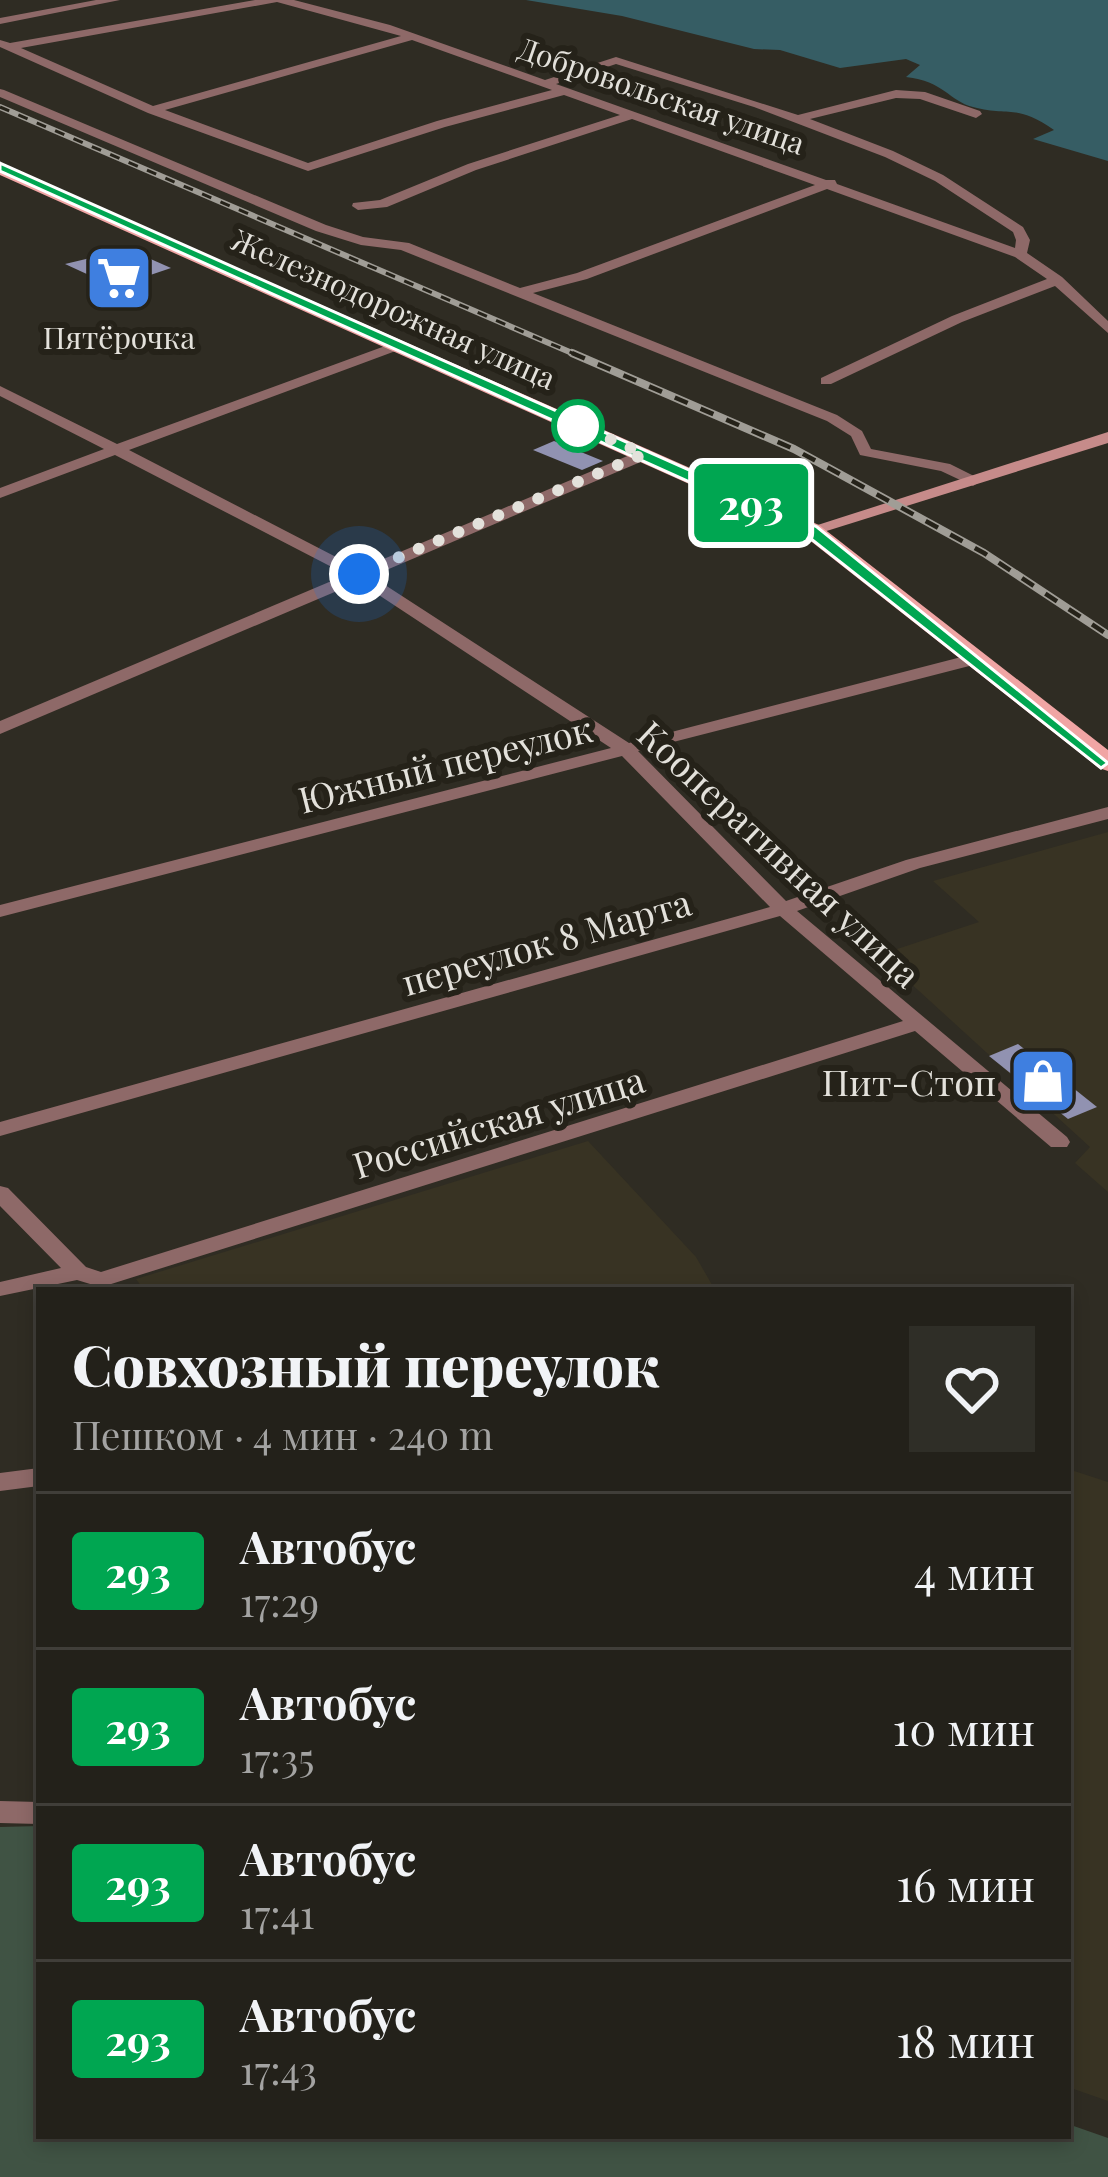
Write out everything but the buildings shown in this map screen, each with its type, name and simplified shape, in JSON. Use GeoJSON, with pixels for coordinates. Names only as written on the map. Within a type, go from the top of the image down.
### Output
{"type":"FeatureCollection","features":[{"type":"Feature","properties":{"kind":"main road","name":"Железнодорожная улица"},"geometry":{"type":"LineString","coordinates":[[0,168],[811,530],[1108,763]]}},
{"type":"Feature","properties":{"kind":"main road"},"geometry":{"type":"LineString","coordinates":[[811,530],[1108,437]]}},
{"type":"Feature","properties":{"kind":"street"},"geometry":{"type":"LineString","coordinates":[[4,0],[34,14]]}},
{"type":"Feature","properties":{"kind":"street"},"geometry":{"type":"LineString","coordinates":[[0,21],[114,0]]}},
{"type":"Feature","properties":{"kind":"street"},"geometry":{"type":"LineString","coordinates":[[4,45],[278,0]]}},
{"type":"Feature","properties":{"kind":"street","name":"Добровольская улица"},"geometry":{"type":"LineString","coordinates":[[278,0],[412,37],[547,82],[1020,254]]}},
{"type":"Feature","properties":{"kind":"street"},"geometry":{"type":"LineString","coordinates":[[152,110],[412,37]]}},
{"type":"Feature","properties":{"kind":"street"},"geometry":{"type":"LineString","coordinates":[[4,45],[152,110],[308,167],[568,90]]}},
{"type":"Feature","properties":{"kind":"street"},"geometry":{"type":"LineString","coordinates":[[547,82],[616,60],[797,120],[939,178],[1018,230],[1023,240],[1020,254],[1058,280],[1108,329]]}},
{"type":"Feature","properties":{"kind":"street"},"geometry":{"type":"LineString","coordinates":[[0,93],[321,228],[361,241],[404,246],[832,418],[857,434],[865,452],[877,458],[923,461],[973,481]]}},
{"type":"Feature","properties":{"kind":"street"},"geometry":{"type":"LineString","coordinates":[[797,120],[896,94],[921,95],[976,113]]}},
{"type":"Feature","properties":{"kind":"street"},"geometry":{"type":"LineString","coordinates":[[358,206],[382,204],[396,195],[635,114]]}},
{"type":"Feature","properties":{"kind":"street"},"geometry":{"type":"LineString","coordinates":[[520,292],[582,276],[831,183]]}},
{"type":"Feature","properties":{"kind":"street"},"geometry":{"type":"LineString","coordinates":[[826,381],[957,319],[1058,280]]}},
{"type":"Feature","properties":{"kind":"street"},"geometry":{"type":"LineString","coordinates":[[0,493],[397,346]]}},
{"type":"Feature","properties":{"kind":"street","name":"Кооперативная улица"},"geometry":{"type":"LineString","coordinates":[[0,390],[359,574],[627,750],[783,909],[1059,1142]]}},
{"type":"Feature","properties":{"kind":"street"},"geometry":{"type":"LineString","coordinates":[[0,727],[644,454]]}},
{"type":"Feature","properties":{"kind":"street","name":"Южный переулок"},"geometry":{"type":"LineString","coordinates":[[0,911],[976,659]]}},
{"type":"Feature","properties":{"kind":"street","name":"переулок 8 Марта"},"geometry":{"type":"LineString","coordinates":[[0,1129],[783,909],[913,864],[1108,813]]}},
{"type":"Feature","properties":{"kind":"street","name":"Российская улица"},"geometry":{"type":"LineString","coordinates":[[0,1289],[89,1276],[915,1024]]}},
{"type":"Feature","properties":{"kind":"street"},"geometry":{"type":"LineString","coordinates":[[0,1193],[89,1276]]}},
{"type":"Feature","properties":{"kind":"street"},"geometry":{"type":"LineString","coordinates":[[0,1482],[36,1477]]}},
{"type":"Feature","properties":{"kind":"shaded area"},"geometry":{"type":"Polygon","coordinates":[[[1108,832],[1108,1192],[1075,1163],[1090,1147],[884,959],[888,952],[979,922],[933,881],[1108,832]]]}},
{"type":"Feature","properties":{"kind":"shaded area"},"geometry":{"type":"Polygon","coordinates":[[[588,1141],[696,1257],[713,1287],[142,1287],[136,1279],[588,1141]]]}},
{"type":"Feature","properties":{"kind":"shaded area"},"geometry":{"type":"Polygon","coordinates":[[[1071,1470],[1108,1482],[1108,2101],[1071,2088],[1071,1470]]]}},
{"type":"Feature","properties":{"kind":"green space"},"geometry":{"type":"Polygon","coordinates":[[[36,1826],[36,2139],[1071,2139],[1071,2125],[1108,2138],[1108,2177],[0,2177],[0,1827],[36,1826]]]}},
{"type":"Feature","properties":{"kind":"water"},"geometry":{"type":"Polygon","coordinates":[[[526,0],[1108,0],[1108,161],[1033,139],[1054,130],[1030,116],[973,107],[938,87],[906,77],[920,65],[906,59],[840,68],[780,50],[754,49],[622,16],[526,0]]]}},
{"type":"Feature","properties":{"kind":"railway"},"geometry":{"type":"LineString","coordinates":[[0,107],[579,356]]}},
{"type":"Feature","properties":{"kind":"railway"},"geometry":{"type":"LineString","coordinates":[[572,353],[794,449],[984,553],[1108,635]]}},
{"type":"Feature","properties":{"kind":"bus line","name":"293"},"geometry":{"type":"LineString","coordinates":[[0,168],[811,530],[1108,763]]}},
{"type":"Feature","properties":{"kind":"place","name":"Пятёрочка"},"geometry":{"type":"Point","coordinates":[119,278]}},
{"type":"Feature","properties":{"kind":"place","name":"Пит-Стоп"},"geometry":{"type":"Point","coordinates":[1043,1081]}},
{"type":"Feature","properties":{"kind":"route"},"geometry":{"type":"LineString","coordinates":[[359,574],[644,454],[562,418],[578,426]]}}]}
